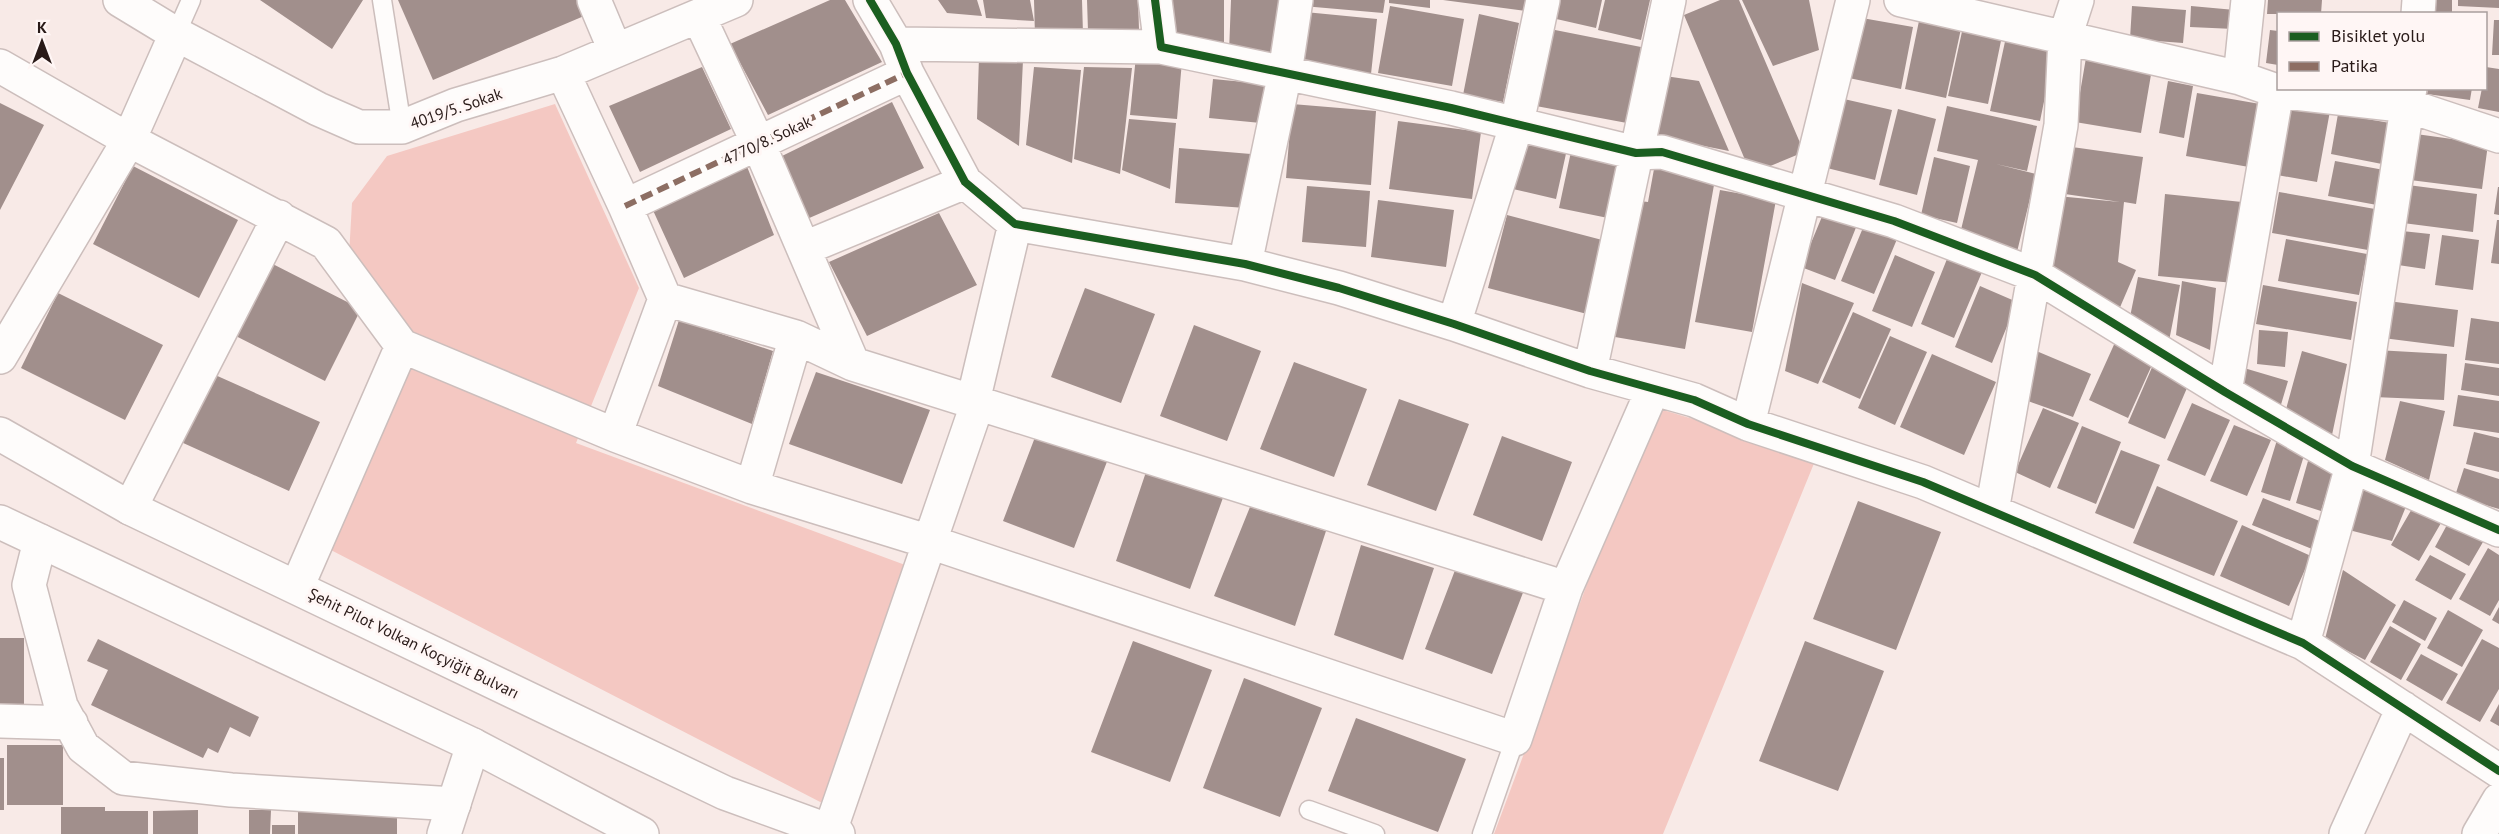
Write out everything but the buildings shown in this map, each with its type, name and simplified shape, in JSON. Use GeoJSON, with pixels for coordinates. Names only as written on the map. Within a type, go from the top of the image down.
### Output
{"type":"FeatureCollection","features":[{"type":"Feature","properties":{"kind":"street","name":"4019/5. Sokak"},"geometry":{"type":"LineString","coordinates":[[120,0],[176,34],[336,118],[359,127],[402,127],[456,105],[563,73],[715,6]]}},
{"type":"Feature","properties":{"kind":"street"},"geometry":{"type":"LineString","coordinates":[[594,0],[615,50]]}},
{"type":"Feature","properties":{"kind":"street"},"geometry":{"type":"LineString","coordinates":[[870,0],[965,182],[1015,224],[1245,264],[1339,288],[1454,324],[1590,371],[1694,400],[1748,424],[1923,482],[2303,643],[2499,771]]}},
{"type":"Feature","properties":{"kind":"street"},"geometry":{"type":"LineString","coordinates":[[1155,0],[1161,47]]}},
{"type":"Feature","properties":{"kind":"street"},"geometry":{"type":"LineString","coordinates":[[1245,264],[1285,73],[1296,0]]}},
{"type":"Feature","properties":{"kind":"street"},"geometry":{"type":"LineString","coordinates":[[1454,324],[1517,123],[1543,0]]}},
{"type":"Feature","properties":{"kind":"street"},"geometry":{"type":"LineString","coordinates":[[1590,371],[1669,0]]}},
{"type":"Feature","properties":{"kind":"street"},"geometry":{"type":"LineString","coordinates":[[1748,424],[1853,0]]}},
{"type":"Feature","properties":{"kind":"street"},"geometry":{"type":"LineString","coordinates":[[1901,0],[2240,78],[2277,91],[2410,97],[2499,136]]}},
{"type":"Feature","properties":{"kind":"street"},"geometry":{"type":"LineString","coordinates":[[1992,511],[2061,125],[2065,37],[2077,0]]}},
{"type":"Feature","properties":{"kind":"street"},"geometry":{"type":"LineString","coordinates":[[2240,78],[2248,0]]}},
{"type":"Feature","properties":{"kind":"street"},"geometry":{"type":"LineString","coordinates":[[715,6],[759,145],[853,364]]}},
{"type":"Feature","properties":{"kind":"street"},"geometry":{"type":"LineString","coordinates":[[0,357],[129,140],[176,34]]}},
{"type":"Feature","properties":{"kind":"street"},"geometry":{"type":"LineString","coordinates":[[902,58],[1161,47],[1517,123],[1636,153],[1662,152],[1894,221],[2035,275],[2225,392],[2352,466],[2499,530]]}},
{"type":"Feature","properties":{"kind":"street","name":"4770/8. Sokak"},"geometry":{"type":"LineString","coordinates":[[625,206],[759,145],[902,58]]}},
{"type":"Feature","properties":{"kind":"street"},"geometry":{"type":"LineString","coordinates":[[0,66],[129,140],[326,243],[402,346],[615,435],[752,487],[930,542],[1515,739],[1566,588],[1653,389]]}},
{"type":"Feature","properties":{"kind":"street"},"geometry":{"type":"LineString","coordinates":[[563,73],[665,299],[615,435]]}},
{"type":"Feature","properties":{"kind":"street"},"geometry":{"type":"LineString","coordinates":[[2225,392],[2277,91]]}},
{"type":"Feature","properties":{"kind":"street"},"geometry":{"type":"LineString","coordinates":[[2303,643],[2352,466],[2410,97]]}},
{"type":"Feature","properties":{"kind":"street"},"geometry":{"type":"LineString","coordinates":[[805,248],[965,182]]}},
{"type":"Feature","properties":{"kind":"street"},"geometry":{"type":"LineString","coordinates":[[130,508],[279,217]]}},
{"type":"Feature","properties":{"kind":"street"},"geometry":{"type":"LineString","coordinates":[[834,832],[978,402],[975,393],[1015,224]]}},
{"type":"Feature","properties":{"kind":"street"},"geometry":{"type":"LineString","coordinates":[[665,299],[796,337],[853,364],[1566,588]]}},
{"type":"Feature","properties":{"kind":"street"},"geometry":{"type":"LineString","coordinates":[[752,487],[796,337]]}},
{"type":"Feature","properties":{"kind":"street"},"geometry":{"type":"LineString","coordinates":[[297,587],[402,346]]}},
{"type":"Feature","properties":{"kind":"street","name":"Şehit Pilot Volkan Koçyiğit Bulvarı"},"geometry":{"type":"LineString","coordinates":[[0,434],[130,508],[725,793],[834,832]]}},
{"type":"Feature","properties":{"kind":"street"},"geometry":{"type":"LineString","coordinates":[[0,522],[474,745],[642,834]]}},
{"type":"Feature","properties":{"kind":"street"},"geometry":{"type":"LineString","coordinates":[[40,541],[29,585],[61,706],[83,747],[123,778],[449,819],[474,745]]}},
{"type":"Feature","properties":{"kind":"street"},"geometry":{"type":"LineString","coordinates":[[2346,834],[2403,708]]}},
{"type":"Feature","properties":{"kind":"street"},"geometry":{"type":"LineString","coordinates":[[0,721],[71,723]]}},
{"type":"Feature","properties":{"kind":"street"},"geometry":{"type":"LineString","coordinates":[[2479,834],[2499,800]]}},
{"type":"Feature","properties":{"kind":"lane"},"geometry":{"type":"LineString","coordinates":[[176,34],[191,0]]}},
{"type":"Feature","properties":{"kind":"lane"},"geometry":{"type":"LineString","coordinates":[[382,0],[402,127]]}},
{"type":"Feature","properties":{"kind":"lane"},"geometry":{"type":"LineString","coordinates":[[1482,834],[1515,739]]}},
{"type":"Feature","properties":{"kind":"lane"},"geometry":{"type":"LineString","coordinates":[[1309,810],[1375,834]]}},
{"type":"Feature","properties":{"kind":"shaded area"},"geometry":{"type":"Polygon","coordinates":[[[555,104],[639,288],[576,443],[916,569],[828,806],[325,547],[413,360],[394,307],[348,273],[352,203],[387,156],[555,104]]]}},
{"type":"Feature","properties":{"kind":"shaded area"},"geometry":{"type":"Polygon","coordinates":[[[1653,407],[1817,456],[1663,834],[1494,834],[1653,407]]]}},
{"type":"Feature","properties":{"kind":"marked path"},"geometry":{"type":"LineString","coordinates":[[625,206],[907,73]]}},
{"type":"Feature","properties":{"kind":"cycle path"},"geometry":{"type":"LineString","coordinates":[[870,0],[896,44],[907,73],[965,182],[1015,224],[1245,264],[1339,288],[1454,324],[1590,371],[1694,400],[1748,424],[1923,482],[2303,643],[2499,771]]}},
{"type":"Feature","properties":{"kind":"cycle path"},"geometry":{"type":"LineString","coordinates":[[1155,0],[1161,47],[1451,108],[1636,153],[1662,152],[1894,221],[2035,275],[2225,392],[2352,466],[2499,530]]}}]}
